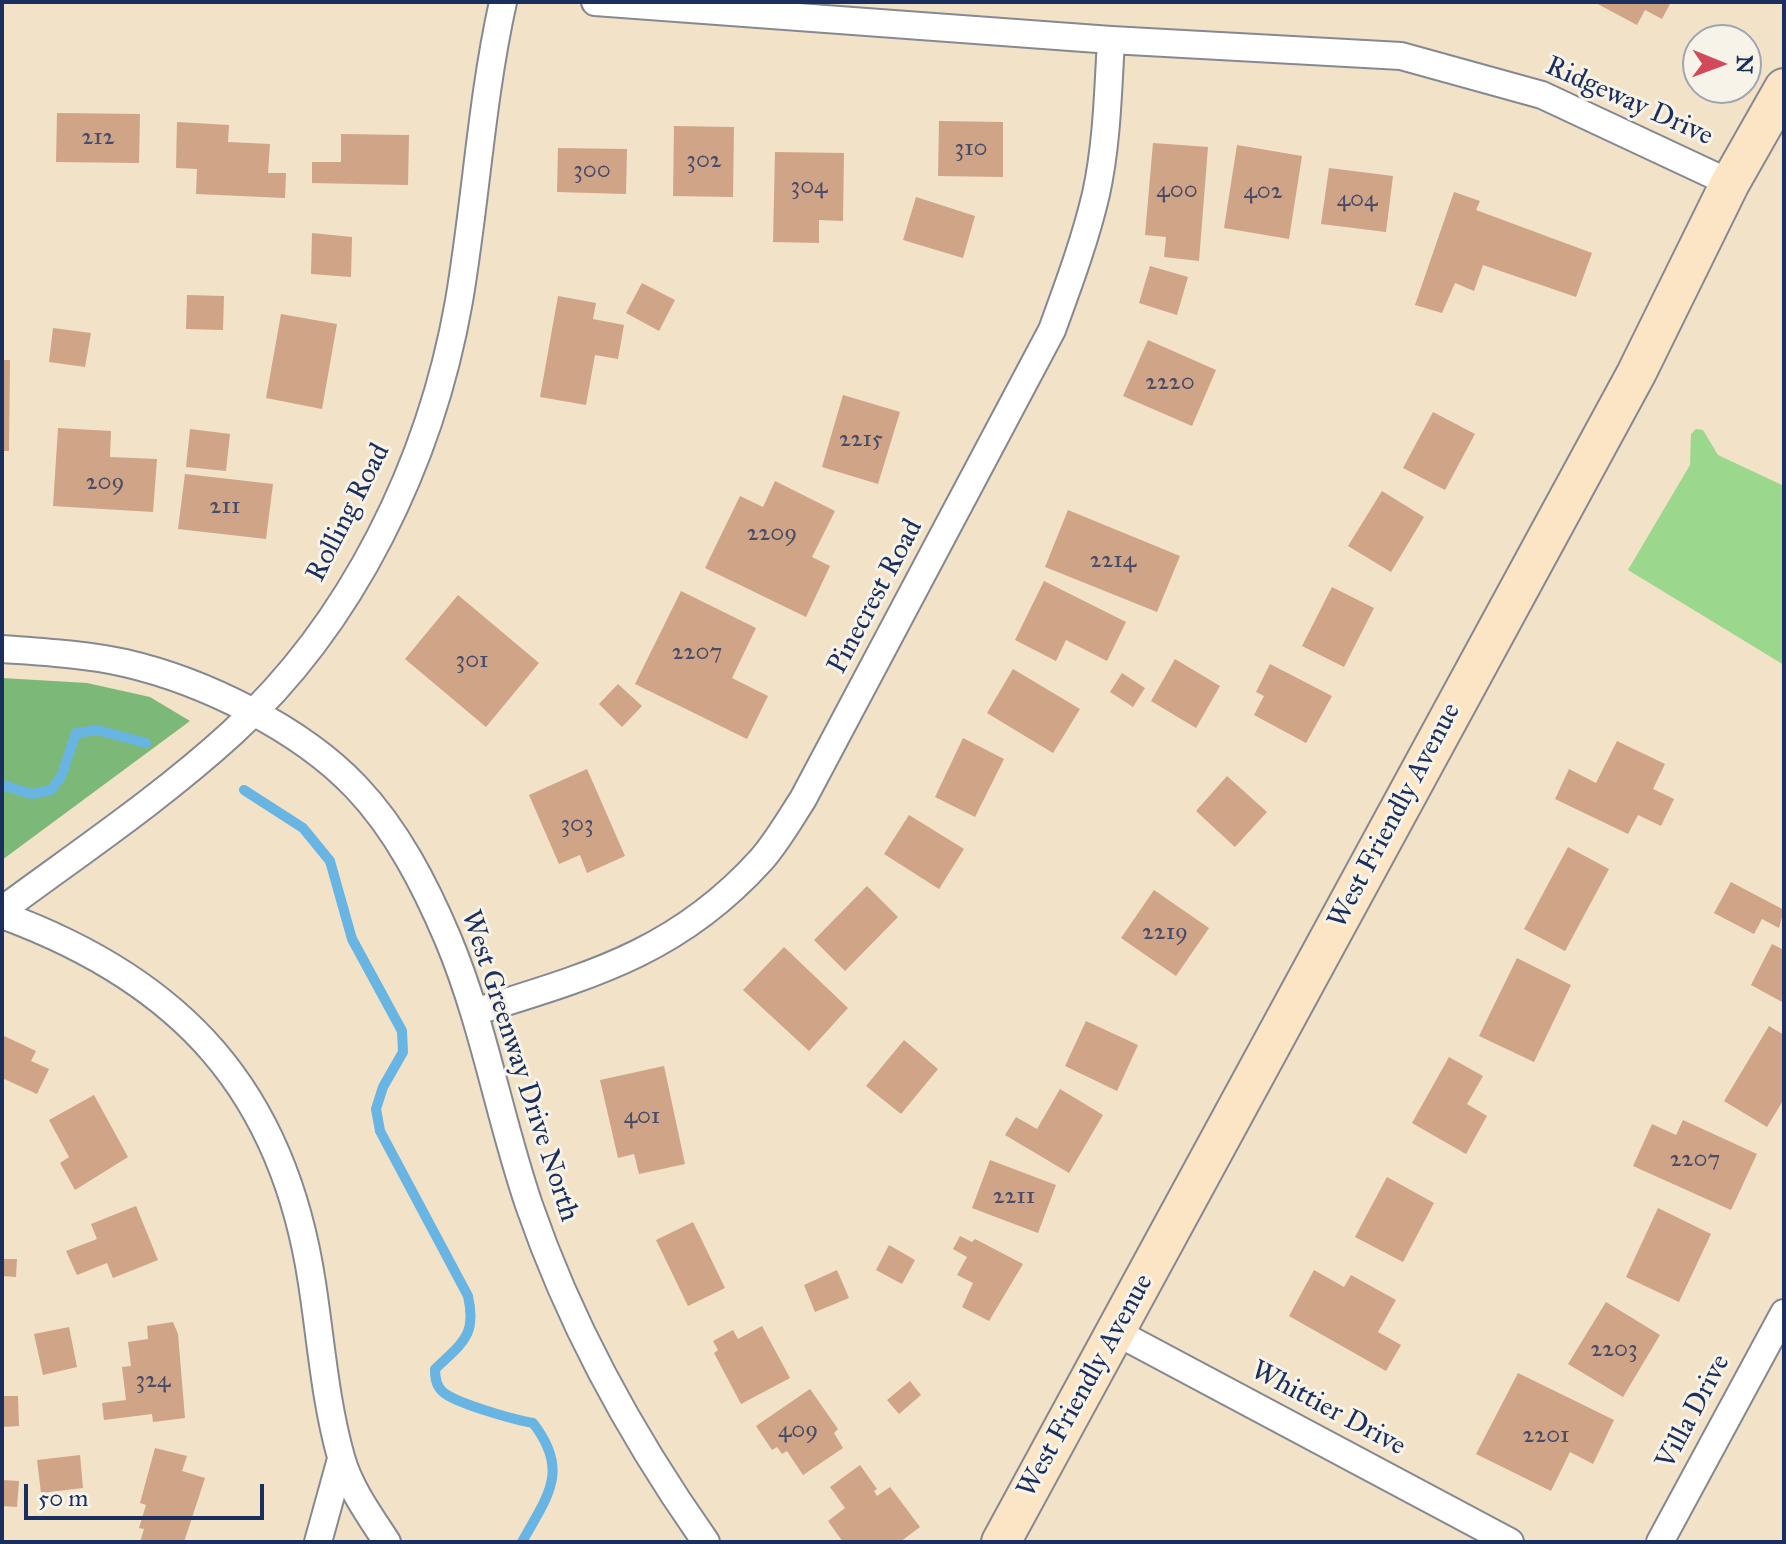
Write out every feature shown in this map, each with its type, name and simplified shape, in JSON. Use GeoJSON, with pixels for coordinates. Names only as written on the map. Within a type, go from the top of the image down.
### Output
{"type":"FeatureCollection","features":[{"type":"Feature","properties":{"kind":"main road","name":"West Friendly Avenue"},"geometry":{"type":"LineString","coordinates":[[1001,1542],[1636,374],[1730,183],[1784,88]]}},
{"type":"Feature","properties":{"kind":"street","name":"Rolling Road"},"geometry":{"type":"LineString","coordinates":[[2,912],[173,781],[252,711],[298,662],[357,577],[404,488],[436,399],[459,302],[488,71],[503,2]]}},
{"type":"Feature","properties":{"kind":"street","name":"Ridgeway Drive"},"geometry":{"type":"LineString","coordinates":[[595,2],[1111,40],[1401,56],[1542,95],[1730,183]]}},
{"type":"Feature","properties":{"kind":"street","name":"Pinecrest Road"},"geometry":{"type":"LineString","coordinates":[[474,1012],[590,976],[637,956],[687,927],[728,894],[764,857],[803,799],[1052,330],[1079,256],[1096,193],[1106,126],[1111,40]]}},
{"type":"Feature","properties":{"kind":"street","name":"West Greenway Drive North"},"geometry":{"type":"LineString","coordinates":[[2,649],[123,662],[167,674],[252,711],[311,750],[355,786],[390,830],[423,883],[449,941],[474,1012],[529,1203],[566,1304],[615,1402],[706,1542]]}},
{"type":"Feature","properties":{"kind":"street"},"geometry":{"type":"LineString","coordinates":[[2,912],[81,948],[131,977],[174,1009],[234,1076],[264,1124],[285,1171],[300,1219],[341,1459],[364,1507],[387,1542]]}},
{"type":"Feature","properties":{"kind":"street","name":"Villa Drive"},"geometry":{"type":"LineString","coordinates":[[1660,1542],[1784,1313]]}},
{"type":"Feature","properties":{"kind":"street","name":"Whittier Drive"},"geometry":{"type":"LineString","coordinates":[[1116,1332],[1510,1542]]}},
{"type":"Feature","properties":{"kind":"street"},"geometry":{"type":"LineString","coordinates":[[318,1542],[341,1459]]}},
{"type":"Feature","properties":{"kind":"green space"},"geometry":{"type":"Polygon","coordinates":[[[1696,429],[1703,430],[1718,455],[1784,486],[1784,665],[1628,570],[1690,465],[1691,434],[1696,429]]]}},
{"type":"Feature","properties":{"kind":"green space"},"geometry":{"type":"Polygon","coordinates":[[[2,678],[87,683],[150,697],[190,721],[2,860],[2,678]]]}},
{"type":"Feature","properties":{"kind":"building"},"geometry":{"type":"Polygon","coordinates":[[[1594,2],[1671,2],[1662,19],[1645,10],[1637,25],[1594,2]]]}},
{"type":"Feature","properties":{"kind":"building"},"geometry":{"type":"Polygon","coordinates":[[[57,113],[140,114],[139,163],[56,162],[57,113]]]}},
{"type":"Feature","properties":{"kind":"building"},"geometry":{"type":"Polygon","coordinates":[[[939,121],[1003,122],[1003,177],[938,176],[939,121]]]}},
{"type":"Feature","properties":{"kind":"building"},"geometry":{"type":"Polygon","coordinates":[[[177,122],[229,125],[228,142],[270,144],[268,173],[286,173],[285,198],[196,194],[197,169],[176,168],[177,122]]]}},
{"type":"Feature","properties":{"kind":"building"},"geometry":{"type":"Polygon","coordinates":[[[674,126],[734,127],[733,197],[673,196],[674,126]]]}},
{"type":"Feature","properties":{"kind":"building"},"geometry":{"type":"Polygon","coordinates":[[[341,134],[409,135],[408,185],[312,183],[312,162],[341,162],[341,134]]]}},
{"type":"Feature","properties":{"kind":"building"},"geometry":{"type":"Polygon","coordinates":[[[1153,143],[1208,147],[1199,261],[1164,257],[1166,237],[1145,235],[1153,143]]]}},
{"type":"Feature","properties":{"kind":"building"},"geometry":{"type":"Polygon","coordinates":[[[1237,145],[1302,156],[1289,239],[1224,228],[1237,145]]]}},
{"type":"Feature","properties":{"kind":"building"},"geometry":{"type":"Polygon","coordinates":[[[558,148],[627,149],[626,194],[557,192],[558,148]]]}},
{"type":"Feature","properties":{"kind":"building"},"geometry":{"type":"Polygon","coordinates":[[[775,152],[844,153],[843,221],[819,220],[819,243],[773,242],[775,152]]]}},
{"type":"Feature","properties":{"kind":"building"},"geometry":{"type":"Polygon","coordinates":[[[1329,168],[1393,176],[1386,232],[1321,224],[1329,168]]]}},
{"type":"Feature","properties":{"kind":"building"},"geometry":{"type":"Polygon","coordinates":[[[1454,192],[1480,201],[1476,210],[1592,253],[1576,297],[1483,265],[1474,291],[1455,283],[1442,313],[1415,305],[1454,192]]]}},
{"type":"Feature","properties":{"kind":"building"},"geometry":{"type":"Polygon","coordinates":[[[916,197],[975,216],[963,258],[903,240],[916,197]]]}},
{"type":"Feature","properties":{"kind":"building"},"geometry":{"type":"Polygon","coordinates":[[[312,233],[352,237],[351,277],[311,274],[312,233]]]}},
{"type":"Feature","properties":{"kind":"building"},"geometry":{"type":"Polygon","coordinates":[[[1150,266],[1188,277],[1177,315],[1139,303],[1150,266]]]}},
{"type":"Feature","properties":{"kind":"building"},"geometry":{"type":"Polygon","coordinates":[[[642,283],[675,300],[659,331],[626,313],[642,283]]]}},
{"type":"Feature","properties":{"kind":"building"},"geometry":{"type":"Polygon","coordinates":[[[187,295],[224,296],[223,330],[186,329],[187,295]]]}},
{"type":"Feature","properties":{"kind":"building"},"geometry":{"type":"Polygon","coordinates":[[[558,296],[596,303],[593,319],[624,325],[618,359],[595,355],[586,405],[540,397],[558,296]]]}},
{"type":"Feature","properties":{"kind":"building"},"geometry":{"type":"Polygon","coordinates":[[[281,314],[337,324],[322,409],[266,398],[281,314]]]}},
{"type":"Feature","properties":{"kind":"building"},"geometry":{"type":"Polygon","coordinates":[[[53,328],[91,333],[85,367],[49,362],[53,328]]]}},
{"type":"Feature","properties":{"kind":"building"},"geometry":{"type":"Polygon","coordinates":[[[1148,340],[1216,370],[1192,426],[1123,396],[1148,340]]]}},
{"type":"Feature","properties":{"kind":"building"},"geometry":{"type":"Polygon","coordinates":[[[2,360],[10,360],[9,451],[2,451],[2,360]]]}},
{"type":"Feature","properties":{"kind":"building"},"geometry":{"type":"Polygon","coordinates":[[[843,395],[900,412],[878,484],[822,467],[843,395]]]}},
{"type":"Feature","properties":{"kind":"building"},"geometry":{"type":"Polygon","coordinates":[[[1433,412],[1475,434],[1445,490],[1403,468],[1433,412]]]}},
{"type":"Feature","properties":{"kind":"building"},"geometry":{"type":"Polygon","coordinates":[[[58,428],[111,431],[110,457],[157,459],[153,512],[53,506],[58,428]]]}},
{"type":"Feature","properties":{"kind":"building"},"geometry":{"type":"Polygon","coordinates":[[[190,429],[230,434],[226,471],[186,467],[190,429]]]}},
{"type":"Feature","properties":{"kind":"building"},"geometry":{"type":"Polygon","coordinates":[[[185,474],[273,484],[266,539],[178,529],[185,474]]]}},
{"type":"Feature","properties":{"kind":"building"},"geometry":{"type":"Polygon","coordinates":[[[775,481],[835,511],[812,557],[830,566],[806,617],[705,568],[740,496],[763,507],[775,481]]]}},
{"type":"Feature","properties":{"kind":"building"},"geometry":{"type":"Polygon","coordinates":[[[1382,491],[1424,517],[1391,572],[1348,546],[1382,491]]]}},
{"type":"Feature","properties":{"kind":"building"},"geometry":{"type":"Polygon","coordinates":[[[1068,510],[1180,556],[1157,612],[1045,567],[1068,510]]]}},
{"type":"Feature","properties":{"kind":"building"},"geometry":{"type":"Polygon","coordinates":[[[1044,581],[1126,622],[1107,661],[1066,640],[1056,661],[1015,640],[1044,581]]]}},
{"type":"Feature","properties":{"kind":"building"},"geometry":{"type":"Polygon","coordinates":[[[1332,587],[1374,608],[1344,667],[1302,646],[1332,587]]]}},
{"type":"Feature","properties":{"kind":"building"},"geometry":{"type":"Polygon","coordinates":[[[681,591],[756,628],[732,678],[768,696],[747,739],[635,684],[681,591]]]}},
{"type":"Feature","properties":{"kind":"building"},"geometry":{"type":"Polygon","coordinates":[[[458,595],[539,663],[486,727],[405,659],[458,595]]]}},
{"type":"Feature","properties":{"kind":"building"},"geometry":{"type":"Polygon","coordinates":[[[1175,659],[1220,686],[1196,728],[1151,701],[1175,659]]]}},
{"type":"Feature","properties":{"kind":"building"},"geometry":{"type":"Polygon","coordinates":[[[1270,664],[1332,696],[1306,743],[1254,715],[1264,696],[1256,692],[1270,664]]]}},
{"type":"Feature","properties":{"kind":"building"},"geometry":{"type":"Polygon","coordinates":[[[1013,669],[1080,709],[1053,753],[987,713],[1013,669]]]}},
{"type":"Feature","properties":{"kind":"building"},"geometry":{"type":"Polygon","coordinates":[[[1122,673],[1145,688],[1133,707],[1110,692],[1122,673]]]}},
{"type":"Feature","properties":{"kind":"building"},"geometry":{"type":"Polygon","coordinates":[[[618,684],[642,706],[622,727],[599,704],[618,684]]]}},
{"type":"Feature","properties":{"kind":"building"},"geometry":{"type":"Polygon","coordinates":[[[963,738],[1004,759],[975,817],[935,797],[963,738]]]}},
{"type":"Feature","properties":{"kind":"building"},"geometry":{"type":"Polygon","coordinates":[[[1617,741],[1665,764],[1653,789],[1674,799],[1661,826],[1638,815],[1628,834],[1555,799],[1569,769],[1596,783],[1617,741]]]}},
{"type":"Feature","properties":{"kind":"building"},"geometry":{"type":"Polygon","coordinates":[[[587,769],[625,856],[587,873],[580,855],[559,864],[529,795],[587,769]]]}},
{"type":"Feature","properties":{"kind":"building"},"geometry":{"type":"Polygon","coordinates":[[[1227,776],[1267,812],[1235,847],[1196,811],[1227,776]]]}},
{"type":"Feature","properties":{"kind":"building"},"geometry":{"type":"Polygon","coordinates":[[[909,815],[964,849],[939,889],[884,854],[909,815]]]}},
{"type":"Feature","properties":{"kind":"building"},"geometry":{"type":"Polygon","coordinates":[[[1568,847],[1609,869],[1565,951],[1524,929],[1568,847]]]}},
{"type":"Feature","properties":{"kind":"building"},"geometry":{"type":"Polygon","coordinates":[[[1731,882],[1784,910],[1779,928],[1762,919],[1754,934],[1714,913],[1731,882]]]}},
{"type":"Feature","properties":{"kind":"building"},"geometry":{"type":"Polygon","coordinates":[[[867,886],[898,917],[845,971],[814,940],[867,886]]]}},
{"type":"Feature","properties":{"kind":"building"},"geometry":{"type":"Polygon","coordinates":[[[1154,890],[1209,928],[1176,976],[1121,938],[1154,890]]]}},
{"type":"Feature","properties":{"kind":"building"},"geometry":{"type":"Polygon","coordinates":[[[1772,944],[1784,950],[1784,1003],[1751,985],[1772,944]]]}},
{"type":"Feature","properties":{"kind":"building"},"geometry":{"type":"Polygon","coordinates":[[[784,947],[848,1008],[809,1051],[743,990],[784,947]]]}},
{"type":"Feature","properties":{"kind":"building"},"geometry":{"type":"Polygon","coordinates":[[[1517,958],[1571,985],[1534,1062],[1479,1036],[1517,958]]]}},
{"type":"Feature","properties":{"kind":"building"},"geometry":{"type":"Polygon","coordinates":[[[1086,1021],[1138,1045],[1117,1091],[1065,1066],[1086,1021]]]}},
{"type":"Feature","properties":{"kind":"building"},"geometry":{"type":"Polygon","coordinates":[[[1769,1026],[1784,1035],[1784,1099],[1767,1127],[1724,1101],[1769,1026]]]}},
{"type":"Feature","properties":{"kind":"building"},"geometry":{"type":"Polygon","coordinates":[[[2,1035],[36,1051],[31,1061],[49,1069],[37,1094],[2,1078],[2,1035]]]}},
{"type":"Feature","properties":{"kind":"building"},"geometry":{"type":"Polygon","coordinates":[[[904,1040],[938,1069],[901,1114],[866,1086],[904,1040]]]}},
{"type":"Feature","properties":{"kind":"building"},"geometry":{"type":"Polygon","coordinates":[[[1449,1057],[1483,1076],[1467,1104],[1487,1116],[1466,1154],[1412,1123],[1449,1057]]]}},
{"type":"Feature","properties":{"kind":"building"},"geometry":{"type":"Polygon","coordinates":[[[664,1066],[685,1164],[639,1174],[634,1154],[618,1158],[600,1080],[664,1066]]]}},
{"type":"Feature","properties":{"kind":"building"},"geometry":{"type":"Polygon","coordinates":[[[1060,1089],[1103,1115],[1069,1173],[1005,1135],[1016,1117],[1037,1129],[1060,1089]]]}},
{"type":"Feature","properties":{"kind":"building"},"geometry":{"type":"Polygon","coordinates":[[[94,1095],[128,1157],[75,1190],[60,1163],[69,1157],[49,1120],[94,1095]]]}},
{"type":"Feature","properties":{"kind":"building"},"geometry":{"type":"Polygon","coordinates":[[[1683,1120],[1757,1154],[1731,1210],[1633,1166],[1652,1124],[1676,1135],[1683,1120]]]}},
{"type":"Feature","properties":{"kind":"building"},"geometry":{"type":"Polygon","coordinates":[[[990,1160],[1056,1185],[1038,1233],[972,1208],[990,1160]]]}},
{"type":"Feature","properties":{"kind":"building"},"geometry":{"type":"Polygon","coordinates":[[[1387,1177],[1434,1203],[1403,1262],[1355,1237],[1387,1177]]]}},
{"type":"Feature","properties":{"kind":"building"},"geometry":{"type":"Polygon","coordinates":[[[136,1206],[158,1260],[113,1278],[107,1263],[77,1275],[66,1251],[97,1239],[91,1224],[136,1206]]]}},
{"type":"Feature","properties":{"kind":"building"},"geometry":{"type":"Polygon","coordinates":[[[1658,1208],[1711,1234],[1679,1302],[1626,1277],[1658,1208]]]}},
{"type":"Feature","properties":{"kind":"building"},"geometry":{"type":"Polygon","coordinates":[[[693,1222],[725,1288],[688,1306],[656,1240],[693,1222]]]}},
{"type":"Feature","properties":{"kind":"building"},"geometry":{"type":"Polygon","coordinates":[[[960,1236],[972,1242],[975,1239],[1023,1264],[989,1321],[962,1307],[973,1283],[957,1275],[967,1257],[953,1249],[960,1236]]]}},
{"type":"Feature","properties":{"kind":"building"},"geometry":{"type":"Polygon","coordinates":[[[889,1245],[915,1260],[902,1284],[876,1270],[889,1245]]]}},
{"type":"Feature","properties":{"kind":"building"},"geometry":{"type":"Polygon","coordinates":[[[2,1259],[17,1259],[16,1277],[2,1276],[2,1259]]]}},
{"type":"Feature","properties":{"kind":"building"},"geometry":{"type":"Polygon","coordinates":[[[837,1270],[849,1298],[815,1312],[804,1285],[837,1270]]]}},
{"type":"Feature","properties":{"kind":"building"},"geometry":{"type":"Polygon","coordinates":[[[1314,1270],[1344,1287],[1351,1275],[1396,1300],[1378,1332],[1401,1345],[1386,1371],[1289,1316],[1314,1270]]]}},
{"type":"Feature","properties":{"kind":"building"},"geometry":{"type":"Polygon","coordinates":[[[1606,1302],[1660,1335],[1623,1397],[1568,1364],[1606,1302]]]}},
{"type":"Feature","properties":{"kind":"building"},"geometry":{"type":"Polygon","coordinates":[[[173,1322],[178,1334],[185,1418],[153,1422],[152,1414],[104,1420],[102,1403],[126,1400],[122,1367],[131,1366],[128,1342],[148,1339],[147,1326],[173,1322]]]}},
{"type":"Feature","properties":{"kind":"building"},"geometry":{"type":"Polygon","coordinates":[[[762,1326],[790,1378],[741,1404],[714,1353],[718,1350],[713,1341],[733,1330],[738,1339],[762,1326]]]}},
{"type":"Feature","properties":{"kind":"building"},"geometry":{"type":"Polygon","coordinates":[[[69,1327],[77,1367],[43,1375],[34,1334],[69,1327]]]}},
{"type":"Feature","properties":{"kind":"building"},"geometry":{"type":"Polygon","coordinates":[[[1518,1373],[1614,1420],[1593,1464],[1570,1452],[1551,1491],[1476,1454],[1518,1373]]]}},
{"type":"Feature","properties":{"kind":"building"},"geometry":{"type":"Polygon","coordinates":[[[910,1381],[921,1395],[899,1414],[887,1400],[910,1381]]]}},
{"type":"Feature","properties":{"kind":"building"},"geometry":{"type":"Polygon","coordinates":[[[810,1389],[838,1429],[834,1433],[843,1448],[803,1475],[787,1451],[782,1454],[777,1447],[772,1450],[756,1426],[810,1389]]]}},
{"type":"Feature","properties":{"kind":"building"},"geometry":{"type":"Polygon","coordinates":[[[2,1396],[18,1396],[19,1426],[2,1427],[2,1396]]]}},
{"type":"Feature","properties":{"kind":"building"},"geometry":{"type":"Polygon","coordinates":[[[155,1448],[187,1456],[182,1471],[205,1478],[184,1542],[140,1542],[144,1529],[139,1528],[146,1505],[140,1503],[155,1448]]]}},
{"type":"Feature","properties":{"kind":"building"},"geometry":{"type":"Polygon","coordinates":[[[80,1455],[83,1488],[41,1493],[37,1460],[80,1455]]]}},
{"type":"Feature","properties":{"kind":"building"},"geometry":{"type":"Polygon","coordinates":[[[860,1465],[877,1489],[874,1491],[877,1496],[890,1487],[920,1527],[900,1542],[843,1542],[828,1521],[845,1508],[830,1487],[860,1465]]]}},
{"type":"Feature","properties":{"kind":"building"},"geometry":{"type":"Polygon","coordinates":[[[2,1480],[19,1481],[17,1507],[2,1506],[2,1480]]]}},
{"type":"Feature","properties":{"kind":"waterway"},"geometry":{"type":"LineString","coordinates":[[2,785],[32,794],[51,790],[61,777],[76,733],[97,730],[146,743]]}},
{"type":"Feature","properties":{"kind":"waterway"},"geometry":{"type":"LineString","coordinates":[[244,790],[303,828],[330,861],[352,939],[402,1031],[403,1052],[383,1087],[376,1109],[380,1131],[468,1296],[470,1310],[469,1330],[460,1345],[435,1369],[436,1382],[443,1392],[460,1401],[533,1423],[551,1455],[553,1469],[547,1496],[522,1542]]}}]}
